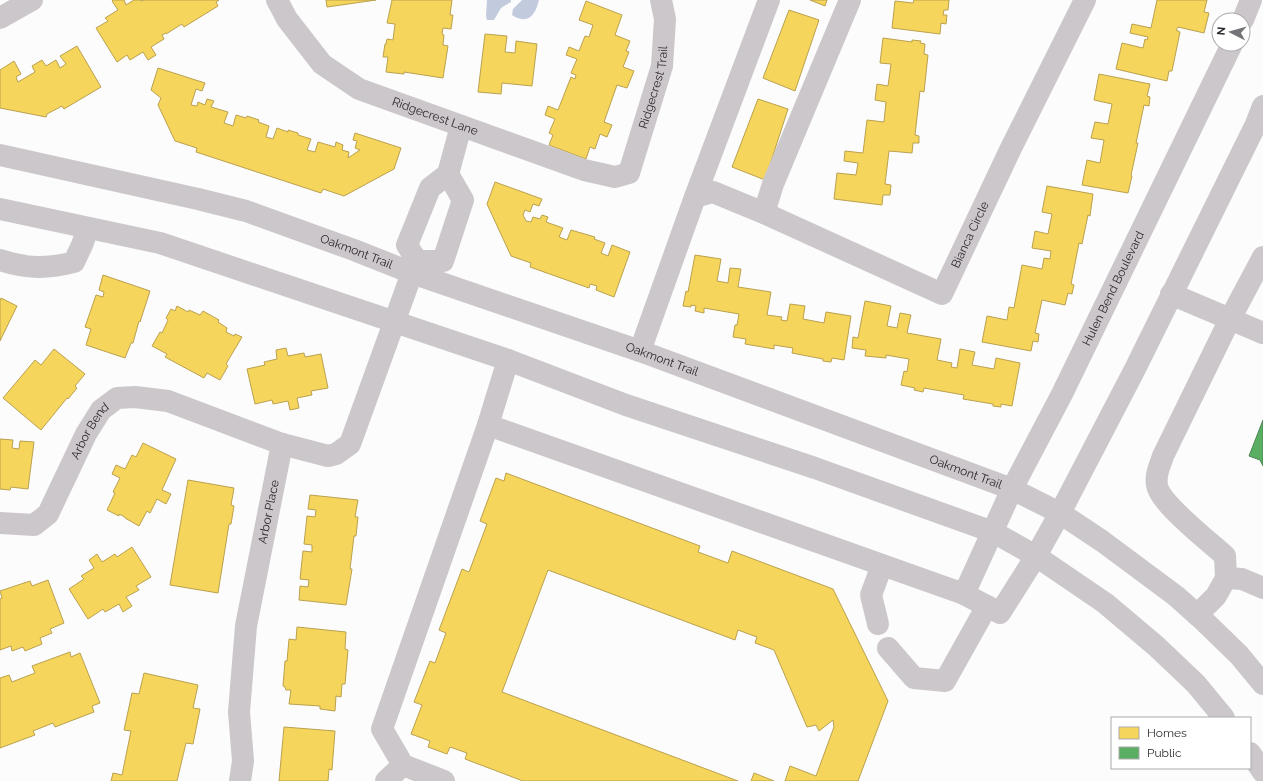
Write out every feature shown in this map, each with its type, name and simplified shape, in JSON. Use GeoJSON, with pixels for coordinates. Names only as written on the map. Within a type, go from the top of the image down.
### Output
{"type":"FeatureCollection","features":[{"type":"Feature","properties":{"kind":"street"},"geometry":{"type":"LineString","coordinates":[[0,18],[32,0]]}},
{"type":"Feature","properties":{"kind":"street","name":"Ridgecrest Lane"},"geometry":{"type":"LineString","coordinates":[[277,0],[287,19],[322,64],[359,89],[584,170],[614,177],[629,173]]}},
{"type":"Feature","properties":{"kind":"street","name":"Ridgecrest Trail"},"geometry":{"type":"LineString","coordinates":[[629,173],[662,66],[665,19],[661,0]]}},
{"type":"Feature","properties":{"kind":"street"},"geometry":{"type":"LineString","coordinates":[[640,351],[695,197],[769,0]]}},
{"type":"Feature","properties":{"kind":"street"},"geometry":{"type":"LineString","coordinates":[[764,213],[773,184],[850,0]]}},
{"type":"Feature","properties":{"kind":"street","name":"Bianca Circle"},"geometry":{"type":"LineString","coordinates":[[695,197],[713,192],[764,213],[942,294],[1011,148],[1085,0]]}},
{"type":"Feature","properties":{"kind":"street","name":"Hulen Bend Boulevard"},"geometry":{"type":"LineString","coordinates":[[964,594],[1012,489],[1062,394],[1228,52]]}},
{"type":"Feature","properties":{"kind":"street"},"geometry":{"type":"LineString","coordinates":[[888,648],[914,678],[945,681],[993,609],[1036,556],[1135,369],[1256,124],[1263,106]]}},
{"type":"Feature","properties":{"kind":"street"},"geometry":{"type":"LineString","coordinates":[[282,444],[328,456],[336,454],[350,444],[415,267],[407,245],[430,188],[448,174],[461,126]]}},
{"type":"Feature","properties":{"kind":"street","name":"Oakmont Trail"},"geometry":{"type":"LineString","coordinates":[[0,155],[246,211],[354,250],[415,267],[1012,489],[1060,513],[1102,541],[1176,596],[1239,655],[1263,684]]}},
{"type":"Feature","properties":{"kind":"street"},"geometry":{"type":"LineString","coordinates":[[415,267],[443,262],[463,200],[448,174]]}},
{"type":"Feature","properties":{"kind":"street"},"geometry":{"type":"LineString","coordinates":[[0,209],[160,243],[508,360],[626,405],[815,468],[992,532],[1036,556],[1105,603],[1156,646],[1196,684],[1223,717]]}},
{"type":"Feature","properties":{"kind":"street"},"geometry":{"type":"LineString","coordinates":[[0,260],[15,265],[39,268],[59,266],[74,262],[88,228]]}},
{"type":"Feature","properties":{"kind":"street"},"geometry":{"type":"LineString","coordinates":[[1197,615],[1216,596],[1226,578],[1225,556],[1197,532],[1162,498],[1157,487],[1156,474],[1163,456],[1230,319],[1263,257]]}},
{"type":"Feature","properties":{"kind":"street"},"geometry":{"type":"LineString","coordinates":[[1172,294],[1263,333]]}},
{"type":"Feature","properties":{"kind":"street"},"geometry":{"type":"LineString","coordinates":[[444,781],[402,765],[382,729],[488,426],[508,360]]}},
{"type":"Feature","properties":{"kind":"street","name":"Arbor Bend"},"geometry":{"type":"LineString","coordinates":[[0,523],[34,525],[48,514],[86,434],[101,410],[117,398],[135,397],[168,401],[282,444]]}},
{"type":"Feature","properties":{"kind":"street"},"geometry":{"type":"LineString","coordinates":[[488,426],[964,594],[993,609]]}},
{"type":"Feature","properties":{"kind":"street","name":"Arbor Place"},"geometry":{"type":"LineString","coordinates":[[240,781],[243,761],[239,712],[246,626],[282,444]]}},
{"type":"Feature","properties":{"kind":"street"},"geometry":{"type":"LineString","coordinates":[[878,624],[872,595],[882,565]]}},
{"type":"Feature","properties":{"kind":"street"},"geometry":{"type":"LineString","coordinates":[[1226,578],[1242,580],[1263,588]]}},
{"type":"Feature","properties":{"kind":"street"},"geometry":{"type":"LineString","coordinates":[[1251,754],[1263,772]]}},
{"type":"Feature","properties":{"kind":"street"},"geometry":{"type":"LineString","coordinates":[[386,781],[402,765]]}},
{"type":"Feature","properties":{"kind":"water"},"geometry":{"type":"Polygon","coordinates":[[[487,0],[511,0],[511,2],[501,8],[494,20],[487,20],[487,0]]]}},
{"type":"Feature","properties":{"kind":"water"},"geometry":{"type":"Polygon","coordinates":[[[522,0],[539,0],[533,14],[527,19],[518,18],[512,15],[513,9],[522,0]]]}},
{"type":"Feature","properties":{"kind":"building: Homes"},"geometry":{"type":"Polygon","coordinates":[[[124,0],[126,5],[134,0],[219,0],[216,2],[218,6],[184,27],[182,24],[162,35],[164,39],[151,47],[156,55],[148,60],[143,52],[130,60],[127,55],[117,62],[96,28],[108,21],[105,18],[118,10],[112,1],[124,0]]]}},
{"type":"Feature","properties":{"kind":"building: Homes"},"geometry":{"type":"Polygon","coordinates":[[[326,0],[376,0],[327,7],[326,0]]]}},
{"type":"Feature","properties":{"kind":"building: Homes"},"geometry":{"type":"Polygon","coordinates":[[[392,0],[452,0],[450,15],[453,15],[451,29],[443,28],[442,34],[444,35],[443,45],[448,46],[443,78],[404,72],[404,74],[386,72],[388,57],[383,57],[385,44],[387,39],[393,40],[395,24],[387,23],[392,0]]]}},
{"type":"Feature","properties":{"kind":"building: Homes"},"geometry":{"type":"Polygon","coordinates":[[[810,0],[827,0],[825,6],[810,0]]]}},
{"type":"Feature","properties":{"kind":"building: Homes"},"geometry":{"type":"Polygon","coordinates":[[[914,0],[949,0],[948,10],[944,10],[943,15],[947,15],[946,24],[941,23],[940,34],[892,28],[895,1],[913,3],[914,0]]]}},
{"type":"Feature","properties":{"kind":"building: Homes"},"geometry":{"type":"Polygon","coordinates":[[[1157,0],[1207,0],[1204,12],[1209,13],[1204,33],[1178,27],[1176,30],[1180,32],[1172,71],[1169,71],[1167,81],[1116,69],[1122,43],[1143,48],[1145,39],[1147,40],[1148,37],[1130,33],[1132,24],[1151,28],[1157,0]]]}},
{"type":"Feature","properties":{"kind":"building: Homes"},"geometry":{"type":"Polygon","coordinates":[[[586,1],[622,15],[615,35],[630,41],[626,51],[629,52],[623,67],[634,71],[627,88],[617,85],[604,122],[612,125],[607,137],[600,134],[595,149],[590,147],[586,159],[549,145],[553,135],[549,133],[555,119],[545,115],[548,106],[558,110],[571,77],[575,79],[576,75],[571,73],[577,59],[566,55],[569,47],[579,51],[585,36],[589,37],[593,25],[579,20],[586,1]]]}},
{"type":"Feature","properties":{"kind":"building: Homes"},"geometry":{"type":"Polygon","coordinates":[[[789,10],[819,20],[795,91],[763,78],[789,10]]]}},
{"type":"Feature","properties":{"kind":"building: Homes"},"geometry":{"type":"Polygon","coordinates":[[[485,34],[507,36],[505,52],[515,53],[516,41],[537,44],[532,86],[502,83],[501,94],[478,92],[485,34]]]}},
{"type":"Feature","properties":{"kind":"building: Homes"},"geometry":{"type":"Polygon","coordinates":[[[883,38],[912,42],[912,40],[921,41],[920,43],[925,44],[924,54],[928,55],[924,92],[920,91],[915,135],[919,136],[919,143],[913,143],[912,153],[889,151],[885,184],[891,185],[890,195],[883,195],[882,205],[834,199],[837,173],[856,175],[858,163],[844,161],[845,151],[863,153],[867,120],[884,122],[886,102],[875,100],[877,84],[888,86],[891,64],[880,63],[883,38]]]}},
{"type":"Feature","properties":{"kind":"building: Homes"},"geometry":{"type":"Polygon","coordinates":[[[77,46],[101,87],[64,109],[62,106],[47,114],[46,117],[0,108],[0,70],[14,61],[21,74],[16,77],[18,82],[35,72],[32,66],[42,60],[46,66],[56,60],[60,68],[66,64],[60,56],[77,46]]]}},
{"type":"Feature","properties":{"kind":"building: Homes"},"geometry":{"type":"Polygon","coordinates":[[[158,68],[205,83],[202,91],[196,89],[191,105],[197,106],[198,102],[205,105],[207,99],[214,101],[211,107],[228,112],[224,123],[233,126],[236,115],[246,118],[247,116],[259,120],[258,122],[269,126],[266,137],[273,139],[277,128],[288,132],[288,130],[298,133],[298,135],[311,139],[307,150],[315,152],[318,142],[335,147],[336,142],[343,145],[342,150],[349,152],[348,158],[360,150],[355,148],[357,141],[353,140],[355,133],[401,148],[394,169],[344,196],[323,189],[321,193],[196,152],[197,148],[175,141],[158,105],[161,98],[151,90],[158,68]]]}},
{"type":"Feature","properties":{"kind":"building: Homes"},"geometry":{"type":"Polygon","coordinates":[[[1099,74],[1150,84],[1147,96],[1150,97],[1149,106],[1144,105],[1128,193],[1082,185],[1087,160],[1100,163],[1104,140],[1091,138],[1095,122],[1108,124],[1112,104],[1094,100],[1099,74]]]}},
{"type":"Feature","properties":{"kind":"building: Homes"},"geometry":{"type":"Polygon","coordinates":[[[758,99],[788,109],[765,180],[732,167],[758,99]]]}},
{"type":"Feature","properties":{"kind":"building: Homes"},"geometry":{"type":"Polygon","coordinates":[[[495,182],[542,199],[539,206],[533,204],[530,212],[525,210],[523,215],[526,221],[531,222],[533,217],[540,219],[542,215],[548,217],[546,222],[563,228],[559,237],[567,240],[571,230],[595,237],[594,239],[605,243],[601,253],[608,256],[612,245],[630,252],[614,297],[596,290],[597,286],[590,284],[589,288],[530,267],[531,263],[511,256],[487,204],[495,182]]]}},
{"type":"Feature","properties":{"kind":"building: Homes"},"geometry":{"type":"Polygon","coordinates":[[[1047,186],[1093,194],[1090,216],[1088,215],[1082,244],[1079,243],[1071,284],[1074,285],[1072,294],[1068,293],[1065,305],[1042,300],[1035,333],[1039,334],[1038,342],[1033,341],[1031,351],[982,342],[987,316],[1007,320],[1009,307],[1014,308],[1022,265],[1042,269],[1044,258],[1050,259],[1051,251],[1032,248],[1035,231],[1048,234],[1052,214],[1042,212],[1047,186]]]}},
{"type":"Feature","properties":{"kind":"building: Homes"},"geometry":{"type":"Polygon","coordinates":[[[695,255],[721,259],[717,281],[728,283],[730,268],[741,269],[738,287],[771,292],[767,315],[782,317],[781,320],[787,321],[790,304],[805,306],[803,319],[824,323],[826,312],[851,316],[844,360],[832,358],[831,362],[823,361],[823,359],[792,353],[793,348],[774,345],[774,349],[745,344],[746,339],[733,337],[739,314],[704,308],[704,313],[695,311],[696,306],[683,306],[686,291],[688,292],[695,255]]]}},
{"type":"Feature","properties":{"kind":"building: Homes"},"geometry":{"type":"Polygon","coordinates":[[[103,275],[150,291],[133,343],[131,343],[125,358],[86,345],[91,329],[85,327],[96,295],[103,297],[104,292],[99,290],[103,275]]]}},
{"type":"Feature","properties":{"kind":"building: Homes"},"geometry":{"type":"Polygon","coordinates":[[[1,298],[17,306],[0,341],[0,301],[1,298]]]}},
{"type":"Feature","properties":{"kind":"building: Homes"},"geometry":{"type":"Polygon","coordinates":[[[865,301],[891,306],[887,326],[897,328],[900,313],[911,315],[907,333],[941,339],[937,360],[952,363],[951,367],[957,368],[960,349],[975,352],[972,365],[994,369],[996,358],[1020,363],[1012,406],[1001,404],[1001,407],[993,406],[993,404],[963,399],[964,395],[924,388],[923,392],[914,390],[915,388],[901,385],[904,371],[907,372],[909,359],[886,355],[886,358],[865,356],[866,350],[852,348],[853,337],[858,338],[865,301]]]}},
{"type":"Feature","properties":{"kind":"building: Homes"},"geometry":{"type":"Polygon","coordinates":[[[177,306],[188,312],[189,310],[200,315],[203,311],[219,320],[218,322],[227,328],[226,332],[234,336],[235,334],[242,337],[226,364],[228,366],[220,380],[207,373],[204,378],[165,357],[167,354],[152,346],[160,332],[162,333],[168,320],[166,318],[171,309],[175,311],[177,306]]]}},
{"type":"Feature","properties":{"kind":"building: Homes"},"geometry":{"type":"Polygon","coordinates":[[[286,348],[288,356],[304,353],[305,357],[321,354],[328,388],[311,391],[312,395],[297,398],[299,408],[290,410],[288,401],[273,404],[272,400],[255,404],[247,369],[265,365],[264,362],[277,359],[276,350],[286,348]]]}},
{"type":"Feature","properties":{"kind":"building: Homes"},"geometry":{"type":"Polygon","coordinates":[[[54,349],[85,374],[75,386],[77,388],[41,430],[3,398],[35,360],[41,365],[54,349]]]}},
{"type":"Feature","properties":{"kind":"building: Homes"},"geometry":{"type":"Polygon","coordinates":[[[0,439],[13,440],[12,448],[19,449],[20,441],[34,442],[28,489],[11,487],[10,490],[0,489],[0,439]]]}},
{"type":"Feature","properties":{"kind":"building: Homes"},"geometry":{"type":"Polygon","coordinates":[[[143,443],[176,459],[162,490],[171,494],[166,504],[157,499],[150,513],[147,511],[139,526],[119,514],[119,516],[107,510],[115,493],[113,492],[120,478],[112,474],[116,465],[125,469],[132,455],[136,457],[143,443]]]}},
{"type":"Feature","properties":{"kind":"building: Homes"},"geometry":{"type":"Polygon","coordinates":[[[506,473],[700,546],[698,552],[728,563],[732,551],[833,589],[888,701],[858,781],[785,781],[790,766],[816,776],[834,727],[833,720],[819,731],[816,725],[807,727],[774,650],[755,643],[757,637],[738,630],[735,640],[548,570],[502,692],[738,781],[523,781],[465,759],[467,753],[450,747],[447,754],[428,747],[430,741],[411,734],[422,705],[414,702],[430,661],[435,663],[446,633],[439,630],[462,569],[469,572],[487,524],[480,521],[496,478],[504,481],[506,473]]]}},
{"type":"Feature","properties":{"kind":"building: Homes"},"geometry":{"type":"Polygon","coordinates":[[[188,480],[234,488],[231,505],[234,506],[231,524],[229,524],[218,593],[170,585],[188,480]]]}},
{"type":"Feature","properties":{"kind":"building: Homes"},"geometry":{"type":"Polygon","coordinates":[[[310,495],[358,500],[355,517],[358,517],[356,536],[354,536],[350,569],[352,569],[346,605],[299,600],[300,586],[308,587],[309,580],[300,579],[303,551],[312,552],[312,545],[304,544],[307,516],[315,517],[316,510],[308,509],[310,495]]]}},
{"type":"Feature","properties":{"kind":"building: Homes"},"geometry":{"type":"Polygon","coordinates":[[[132,547],[151,577],[136,586],[139,590],[126,597],[132,606],[123,612],[119,604],[105,612],[103,609],[88,619],[69,589],[84,579],[81,576],[94,568],[89,560],[97,554],[102,562],[115,554],[117,557],[132,547]]]}},
{"type":"Feature","properties":{"kind":"building: Homes"},"geometry":{"type":"Polygon","coordinates":[[[48,580],[64,623],[50,629],[52,633],[40,638],[42,644],[25,651],[23,647],[12,651],[11,646],[0,650],[0,599],[2,598],[0,591],[30,581],[32,586],[48,580]]]}},
{"type":"Feature","properties":{"kind":"building: Homes"},"geometry":{"type":"Polygon","coordinates":[[[297,627],[346,632],[345,649],[348,650],[345,684],[342,684],[341,697],[336,696],[335,711],[320,709],[320,706],[289,704],[291,690],[286,690],[283,686],[285,661],[287,661],[289,639],[296,640],[297,627]]]}},
{"type":"Feature","properties":{"kind":"building: Homes"},"geometry":{"type":"Polygon","coordinates":[[[70,652],[71,657],[80,653],[100,703],[92,706],[94,712],[55,727],[53,723],[33,731],[35,735],[0,748],[0,678],[9,675],[12,682],[35,673],[32,666],[70,652]]]}},
{"type":"Feature","properties":{"kind":"building: Homes"},"geometry":{"type":"Polygon","coordinates":[[[144,673],[198,685],[193,708],[200,709],[193,744],[186,743],[177,781],[111,781],[113,773],[122,775],[131,731],[124,730],[132,693],[139,694],[144,673]]]}},
{"type":"Feature","properties":{"kind":"building: Homes"},"geometry":{"type":"Polygon","coordinates":[[[284,727],[335,731],[332,770],[329,769],[328,781],[279,781],[284,727]]]}},
{"type":"Feature","properties":{"kind":"building: Homes"},"geometry":{"type":"Polygon","coordinates":[[[754,773],[774,781],[751,781],[754,773]]]}},
{"type":"Feature","properties":{"kind":"building: Public"},"geometry":{"type":"Polygon","coordinates":[[[1263,420],[1263,466],[1260,460],[1249,456],[1263,420]]]}}]}
